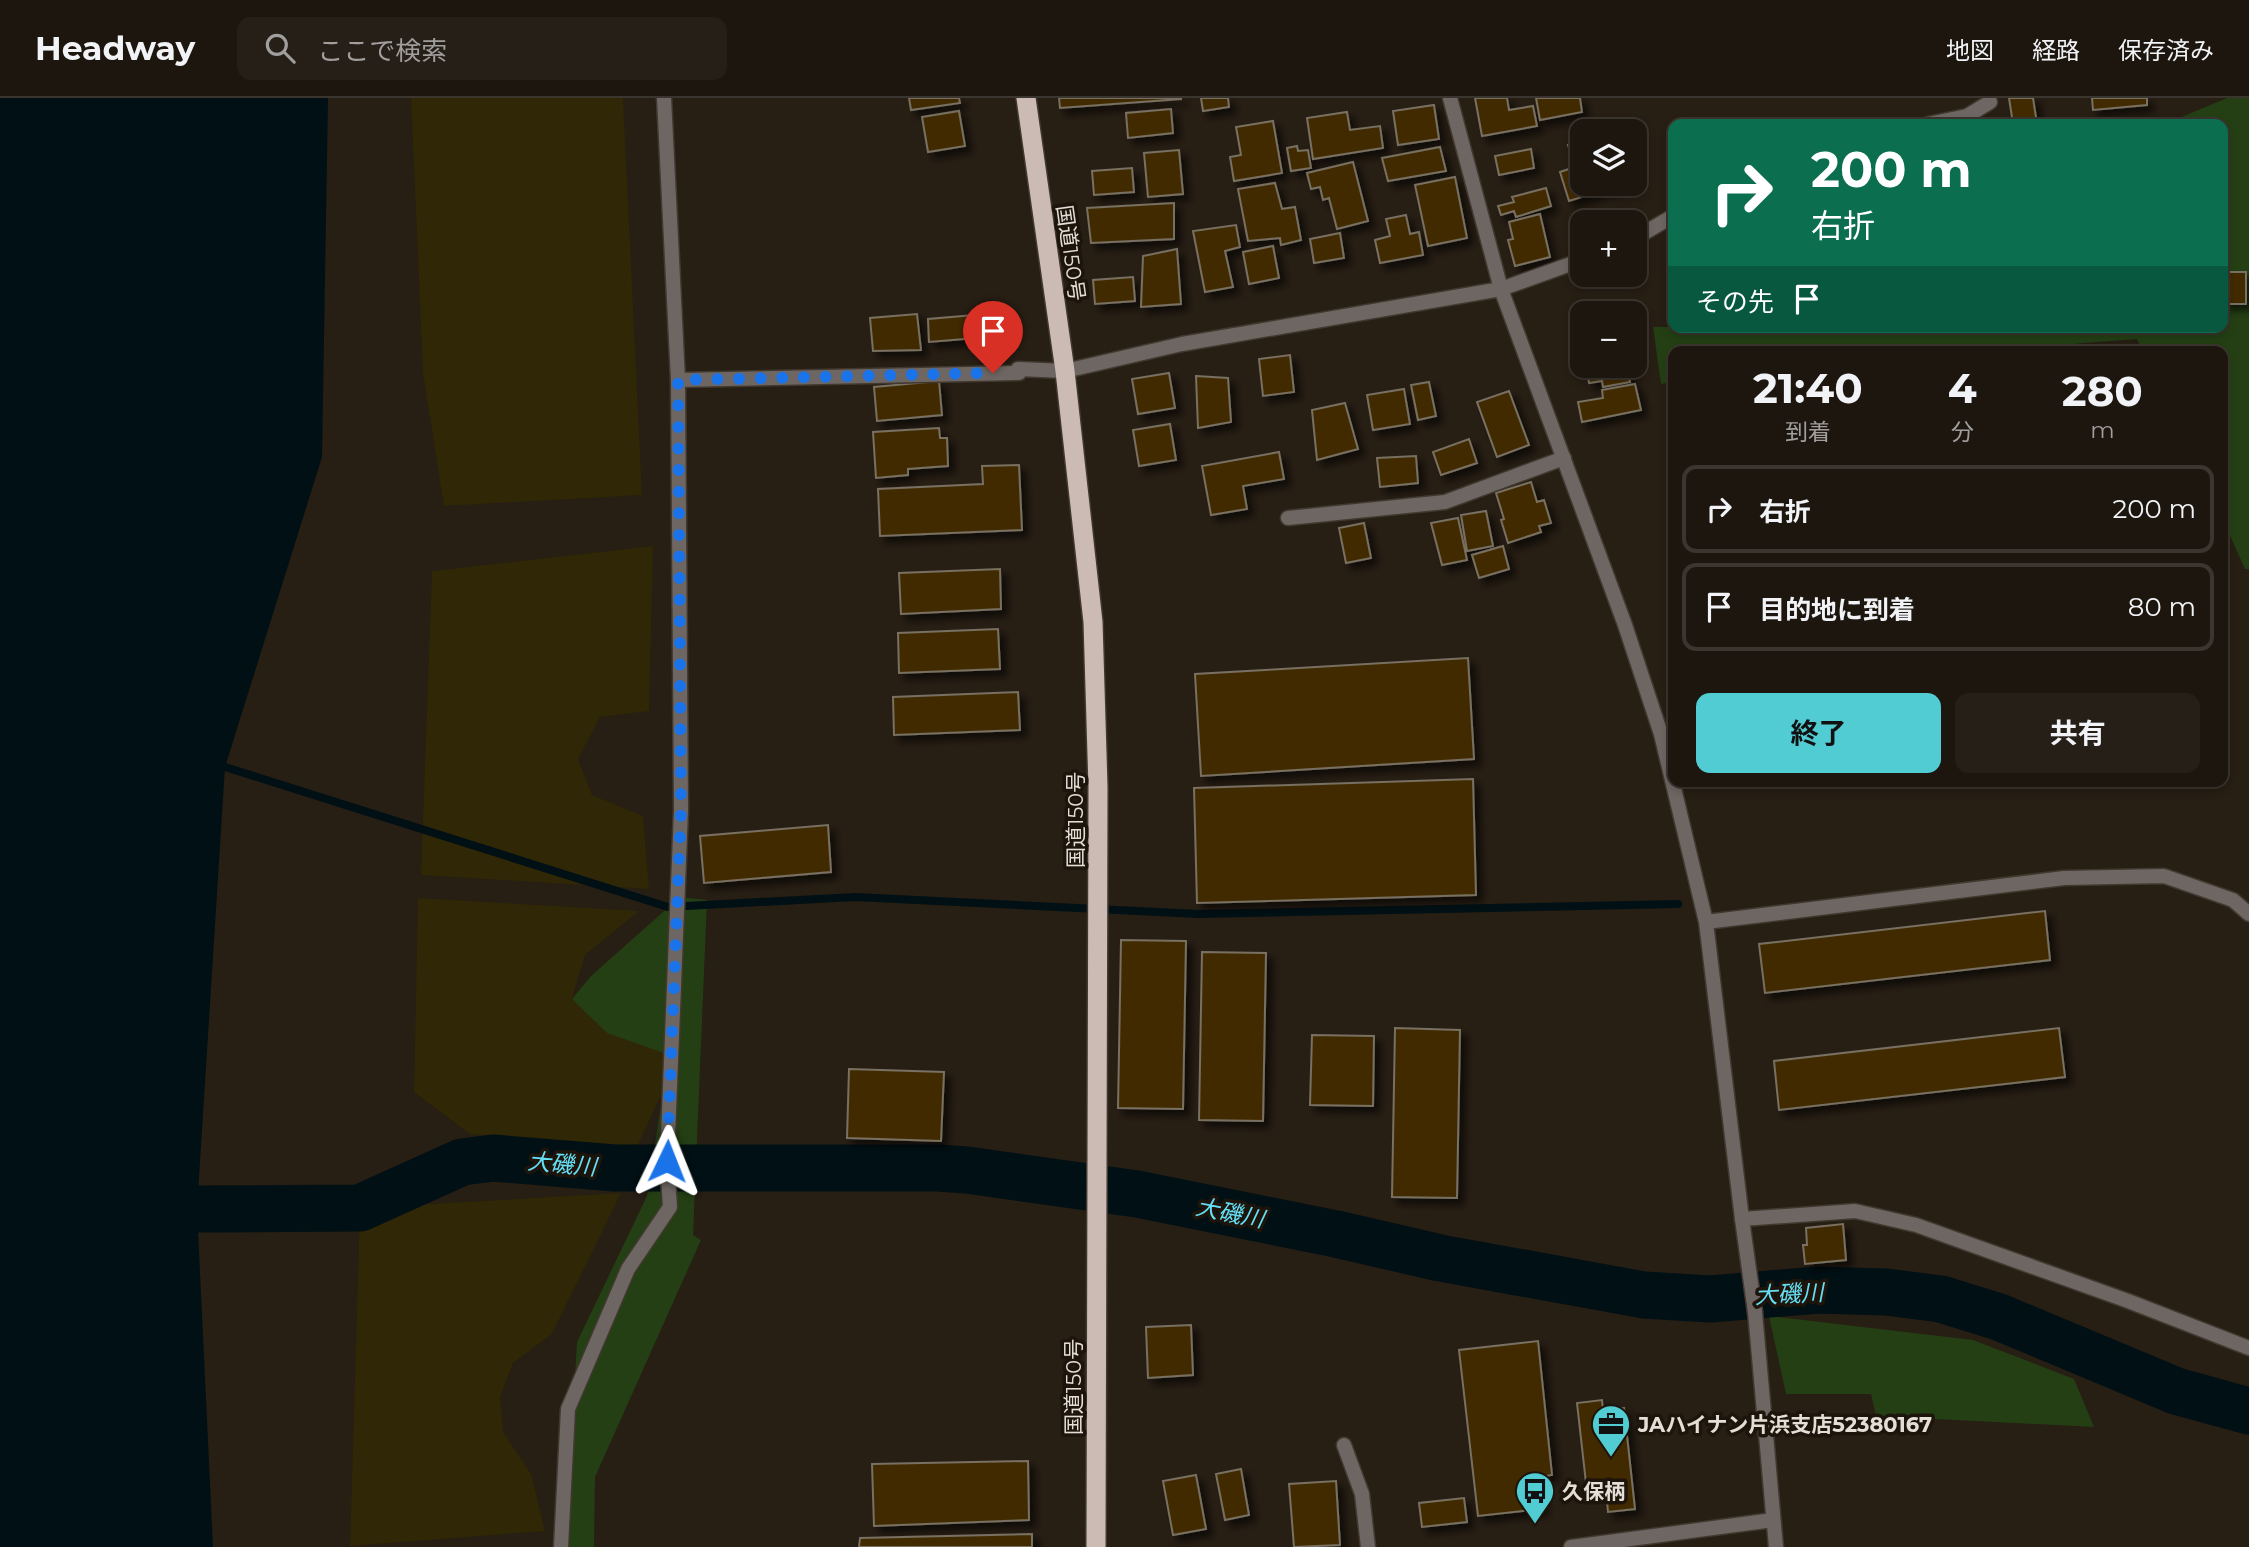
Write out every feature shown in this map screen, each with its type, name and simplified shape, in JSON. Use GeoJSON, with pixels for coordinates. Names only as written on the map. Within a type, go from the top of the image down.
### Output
{"type":"FeatureCollection","features":[{"type":"Feature","properties":{"kind":"highway","name":"国道150号"},"geometry":{"type":"LineString","coordinates":[[1026,98],[1065,371],[1093,622],[1098,774],[1096,1547]]}},
{"type":"Feature","properties":{"kind":"street"},"geometry":{"type":"LineString","coordinates":[[561,1547],[568,1409],[628,1269],[670,1207],[667,1161],[681,810],[678,380],[664,98]]}},
{"type":"Feature","properties":{"kind":"street"},"geometry":{"type":"LineString","coordinates":[[1450,98],[1501,289],[1625,625],[1668,763]]}},
{"type":"Feature","properties":{"kind":"street"},"geometry":{"type":"LineString","coordinates":[[1952,119],[1967,116],[1990,102]]}},
{"type":"Feature","properties":{"kind":"street"},"geometry":{"type":"LineString","coordinates":[[1647,231],[1668,219]]}},
{"type":"Feature","properties":{"kind":"street"},"geometry":{"type":"LineString","coordinates":[[678,380],[1065,371],[1182,344],[1501,289],[1570,264]]}},
{"type":"Feature","properties":{"kind":"street"},"geometry":{"type":"LineString","coordinates":[[1288,518],[1445,502],[1564,458]]}},
{"type":"Feature","properties":{"kind":"street"},"geometry":{"type":"LineString","coordinates":[[1674,787],[1706,922],[1755,1311],[1776,1547]]}},
{"type":"Feature","properties":{"kind":"street"},"geometry":{"type":"LineString","coordinates":[[1706,922],[2064,878],[2114,877],[2164,877],[2233,900],[2249,914]]}},
{"type":"Feature","properties":{"kind":"street"},"geometry":{"type":"LineString","coordinates":[[1742,1220],[1856,1211],[1916,1225],[2249,1348]]}},
{"type":"Feature","properties":{"kind":"street"},"geometry":{"type":"LineString","coordinates":[[1344,1445],[1362,1493],[1368,1547]]}},
{"type":"Feature","properties":{"kind":"street"},"geometry":{"type":"LineString","coordinates":[[1570,1547],[1773,1520]]}},
{"type":"Feature","properties":{"kind":"green space"},"geometry":{"type":"Polygon","coordinates":[[[2227,98],[2249,98],[2249,569],[2245,569],[2228,531],[2228,346],[2140,346],[2137,339],[2045,346],[1668,346],[1668,383],[1661,384],[1653,327],[1668,327],[1668,333],[2228,333],[2228,119],[2177,119],[2227,98]]]}},
{"type":"Feature","properties":{"kind":"green space"},"geometry":{"type":"Polygon","coordinates":[[[680,897],[707,900],[693,1235],[701,1240],[595,1477],[594,1547],[565,1547],[577,1342],[647,1196],[660,1111],[678,1058],[625,1045],[595,1026],[572,999],[591,976],[680,897]]]}},
{"type":"Feature","properties":{"kind":"green space"},"geometry":{"type":"Polygon","coordinates":[[[1769,1316],[1973,1340],[2074,1379],[2094,1427],[1876,1416],[1871,1394],[1786,1394],[1769,1316]]]}},
{"type":"Feature","properties":{"kind":"sand"},"geometry":{"type":"Polygon","coordinates":[[[411,98],[623,98],[642,495],[444,506],[423,373],[411,98]]]}},
{"type":"Feature","properties":{"kind":"sand"},"geometry":{"type":"Polygon","coordinates":[[[653,546],[649,711],[600,717],[578,759],[592,795],[643,816],[649,889],[421,875],[432,571],[653,546]]]}},
{"type":"Feature","properties":{"kind":"sand"},"geometry":{"type":"Polygon","coordinates":[[[418,898],[639,911],[585,955],[572,999],[607,1033],[678,1058],[636,1149],[470,1134],[414,1092],[418,898]]]}},
{"type":"Feature","properties":{"kind":"sand"},"geometry":{"type":"Polygon","coordinates":[[[621,1193],[552,1334],[513,1363],[500,1397],[503,1432],[531,1474],[545,1531],[350,1546],[360,1208],[621,1193]]]}},
{"type":"Feature","properties":{"kind":"shaded area"},"geometry":{"type":"Polygon","coordinates":[[[0,98],[328,98],[322,457],[225,767],[197,1209],[213,1547],[0,1547],[0,98]]]}},
{"type":"Feature","properties":{"kind":"building"},"geometry":{"type":"Polygon","coordinates":[[[909,98],[959,98],[960,103],[911,110],[909,98]]]}},
{"type":"Feature","properties":{"kind":"building"},"geometry":{"type":"Polygon","coordinates":[[[1059,98],[1181,98],[1181,99],[1060,108],[1059,98]]]}},
{"type":"Feature","properties":{"kind":"building"},"geometry":{"type":"Polygon","coordinates":[[[1201,98],[1228,98],[1229,107],[1203,111],[1201,98]]]}},
{"type":"Feature","properties":{"kind":"building"},"geometry":{"type":"Polygon","coordinates":[[[1475,98],[1507,98],[1509,110],[1533,106],[1537,126],[1482,136],[1475,98]]]}},
{"type":"Feature","properties":{"kind":"building"},"geometry":{"type":"Polygon","coordinates":[[[1536,98],[1580,98],[1582,112],[1540,120],[1536,98]]]}},
{"type":"Feature","properties":{"kind":"building"},"geometry":{"type":"Polygon","coordinates":[[[2009,98],[2033,98],[2036,119],[2012,119],[2009,98]]]}},
{"type":"Feature","properties":{"kind":"building"},"geometry":{"type":"Polygon","coordinates":[[[2092,98],[2147,98],[2147,105],[2093,110],[2092,98]]]}},
{"type":"Feature","properties":{"kind":"building"},"geometry":{"type":"Polygon","coordinates":[[[1434,105],[1439,139],[1398,145],[1393,111],[1434,105]]]}},
{"type":"Feature","properties":{"kind":"building"},"geometry":{"type":"Polygon","coordinates":[[[1171,109],[1173,133],[1128,138],[1126,113],[1171,109]]]}},
{"type":"Feature","properties":{"kind":"building"},"geometry":{"type":"Polygon","coordinates":[[[959,111],[965,146],[928,152],[922,117],[959,111]]]}},
{"type":"Feature","properties":{"kind":"building"},"geometry":{"type":"Polygon","coordinates":[[[1347,112],[1350,130],[1380,126],[1383,148],[1313,159],[1307,118],[1347,112]]]}},
{"type":"Feature","properties":{"kind":"building"},"geometry":{"type":"Polygon","coordinates":[[[1273,121],[1282,173],[1234,181],[1230,157],[1241,155],[1236,127],[1273,121]]]}},
{"type":"Feature","properties":{"kind":"building"},"geometry":{"type":"Polygon","coordinates":[[[1297,146],[1298,151],[1308,150],[1311,168],[1291,171],[1287,148],[1297,146]]]}},
{"type":"Feature","properties":{"kind":"building"},"geometry":{"type":"Polygon","coordinates":[[[1440,147],[1446,171],[1388,181],[1382,158],[1440,147]]]}},
{"type":"Feature","properties":{"kind":"building"},"geometry":{"type":"Polygon","coordinates":[[[1531,149],[1534,168],[1499,175],[1495,156],[1531,149]]]}},
{"type":"Feature","properties":{"kind":"building"},"geometry":{"type":"Polygon","coordinates":[[[1179,150],[1183,194],[1148,197],[1144,153],[1179,150]]]}},
{"type":"Feature","properties":{"kind":"building"},"geometry":{"type":"Polygon","coordinates":[[[1353,162],[1368,221],[1337,229],[1329,198],[1323,200],[1320,187],[1311,189],[1307,173],[1353,162]]]}},
{"type":"Feature","properties":{"kind":"building"},"geometry":{"type":"Polygon","coordinates":[[[1132,168],[1134,192],[1094,195],[1092,171],[1132,168]]]}},
{"type":"Feature","properties":{"kind":"building"},"geometry":{"type":"Polygon","coordinates":[[[1570,169],[1570,196],[1585,196],[1569,201],[1560,172],[1570,169]]]}},
{"type":"Feature","properties":{"kind":"building"},"geometry":{"type":"Polygon","coordinates":[[[1455,177],[1467,238],[1428,246],[1415,185],[1455,177]]]}},
{"type":"Feature","properties":{"kind":"building"},"geometry":{"type":"Polygon","coordinates":[[[1275,183],[1282,209],[1295,207],[1301,240],[1281,245],[1280,238],[1248,241],[1238,189],[1275,183]]]}},
{"type":"Feature","properties":{"kind":"building"},"geometry":{"type":"Polygon","coordinates":[[[1546,188],[1551,206],[1516,217],[1514,211],[1501,215],[1498,206],[1514,202],[1512,197],[1546,188]]]}},
{"type":"Feature","properties":{"kind":"building"},"geometry":{"type":"Polygon","coordinates":[[[1174,203],[1174,239],[1091,243],[1087,208],[1174,203]]]}},
{"type":"Feature","properties":{"kind":"building"},"geometry":{"type":"Polygon","coordinates":[[[1540,214],[1550,257],[1515,266],[1508,240],[1513,239],[1509,222],[1540,214]]]}},
{"type":"Feature","properties":{"kind":"building"},"geometry":{"type":"Polygon","coordinates":[[[1406,215],[1410,234],[1419,232],[1423,255],[1380,263],[1375,240],[1390,236],[1386,219],[1406,215]]]}},
{"type":"Feature","properties":{"kind":"building"},"geometry":{"type":"Polygon","coordinates":[[[1236,225],[1240,247],[1225,251],[1233,287],[1205,292],[1193,231],[1236,225]]]}},
{"type":"Feature","properties":{"kind":"building"},"geometry":{"type":"Polygon","coordinates":[[[1340,233],[1344,258],[1314,263],[1310,239],[1340,233]]]}},
{"type":"Feature","properties":{"kind":"building"},"geometry":{"type":"Polygon","coordinates":[[[1273,246],[1279,278],[1249,284],[1243,252],[1273,246]]]}},
{"type":"Feature","properties":{"kind":"building"},"geometry":{"type":"Polygon","coordinates":[[[1177,249],[1181,304],[1141,307],[1143,256],[1177,249]]]}},
{"type":"Feature","properties":{"kind":"building"},"geometry":{"type":"Polygon","coordinates":[[[2228,272],[2246,272],[2246,304],[2228,304],[2228,272]]]}},
{"type":"Feature","properties":{"kind":"building"},"geometry":{"type":"Polygon","coordinates":[[[1133,277],[1135,301],[1095,304],[1093,280],[1133,277]]]}},
{"type":"Feature","properties":{"kind":"building"},"geometry":{"type":"Polygon","coordinates":[[[998,313],[1000,336],[929,342],[928,319],[998,313]]]}},
{"type":"Feature","properties":{"kind":"building"},"geometry":{"type":"Polygon","coordinates":[[[917,314],[921,350],[873,351],[870,318],[917,314]]]}},
{"type":"Feature","properties":{"kind":"building"},"geometry":{"type":"Polygon","coordinates":[[[1290,355],[1294,392],[1263,396],[1259,359],[1290,355]]]}},
{"type":"Feature","properties":{"kind":"building"},"geometry":{"type":"Polygon","coordinates":[[[1169,373],[1175,408],[1138,414],[1132,379],[1169,373]]]}},
{"type":"Feature","properties":{"kind":"building"},"geometry":{"type":"Polygon","coordinates":[[[1196,376],[1228,378],[1231,422],[1198,428],[1196,376]]]}},
{"type":"Feature","properties":{"kind":"building"},"geometry":{"type":"Polygon","coordinates":[[[1588,378],[1630,378],[1630,382],[1603,387],[1602,381],[1589,383],[1588,378]]]}},
{"type":"Feature","properties":{"kind":"building"},"geometry":{"type":"Polygon","coordinates":[[[939,381],[942,415],[877,421],[874,387],[939,381]]]}},
{"type":"Feature","properties":{"kind":"building"},"geometry":{"type":"Polygon","coordinates":[[[1429,382],[1436,416],[1418,420],[1411,385],[1429,382]]]}},
{"type":"Feature","properties":{"kind":"building"},"geometry":{"type":"Polygon","coordinates":[[[1635,384],[1641,410],[1582,422],[1578,402],[1603,398],[1602,390],[1635,384]]]}},
{"type":"Feature","properties":{"kind":"building"},"geometry":{"type":"Polygon","coordinates":[[[1404,389],[1410,424],[1373,430],[1367,395],[1404,389]]]}},
{"type":"Feature","properties":{"kind":"building"},"geometry":{"type":"Polygon","coordinates":[[[1509,391],[1529,445],[1497,457],[1477,402],[1509,391]]]}},
{"type":"Feature","properties":{"kind":"building"},"geometry":{"type":"Polygon","coordinates":[[[1345,403],[1358,449],[1317,460],[1312,410],[1345,403]]]}},
{"type":"Feature","properties":{"kind":"building"},"geometry":{"type":"Polygon","coordinates":[[[1170,424],[1176,460],[1139,466],[1133,430],[1170,424]]]}},
{"type":"Feature","properties":{"kind":"building"},"geometry":{"type":"Polygon","coordinates":[[[939,428],[940,438],[947,438],[948,466],[908,469],[908,475],[876,478],[873,432],[939,428]]]}},
{"type":"Feature","properties":{"kind":"building"},"geometry":{"type":"Polygon","coordinates":[[[1469,439],[1477,463],[1441,475],[1433,452],[1469,439]]]}},
{"type":"Feature","properties":{"kind":"building"},"geometry":{"type":"Polygon","coordinates":[[[1279,452],[1284,479],[1243,486],[1247,509],[1211,515],[1202,466],[1279,452]]]}},
{"type":"Feature","properties":{"kind":"building"},"geometry":{"type":"Polygon","coordinates":[[[1416,456],[1418,483],[1380,487],[1377,458],[1416,456]]]}},
{"type":"Feature","properties":{"kind":"building"},"geometry":{"type":"Polygon","coordinates":[[[1019,465],[1022,530],[880,536],[878,489],[983,484],[982,466],[1019,465]]]}},
{"type":"Feature","properties":{"kind":"building"},"geometry":{"type":"Polygon","coordinates":[[[1531,482],[1537,502],[1544,500],[1551,523],[1539,526],[1541,532],[1508,543],[1496,493],[1531,482]]]}},
{"type":"Feature","properties":{"kind":"building"},"geometry":{"type":"Polygon","coordinates":[[[1486,511],[1493,546],[1467,551],[1461,515],[1486,511]]]}},
{"type":"Feature","properties":{"kind":"building"},"geometry":{"type":"Polygon","coordinates":[[[1458,518],[1467,560],[1442,565],[1431,523],[1458,518]]]}},
{"type":"Feature","properties":{"kind":"building"},"geometry":{"type":"Polygon","coordinates":[[[1364,523],[1371,558],[1346,563],[1339,528],[1364,523]]]}},
{"type":"Feature","properties":{"kind":"building"},"geometry":{"type":"Polygon","coordinates":[[[1503,546],[1509,569],[1479,578],[1472,555],[1503,546]]]}},
{"type":"Feature","properties":{"kind":"building"},"geometry":{"type":"Polygon","coordinates":[[[1000,569],[1001,609],[901,614],[899,573],[1000,569]]]}},
{"type":"Feature","properties":{"kind":"building"},"geometry":{"type":"Polygon","coordinates":[[[998,629],[1000,669],[899,673],[898,633],[998,629]]]}},
{"type":"Feature","properties":{"kind":"building"},"geometry":{"type":"Polygon","coordinates":[[[1468,658],[1474,759],[1201,776],[1195,674],[1468,658]]]}},
{"type":"Feature","properties":{"kind":"building"},"geometry":{"type":"Polygon","coordinates":[[[1018,692],[1020,730],[894,735],[893,697],[1018,692]]]}},
{"type":"Feature","properties":{"kind":"building"},"geometry":{"type":"Polygon","coordinates":[[[1473,779],[1476,895],[1197,903],[1194,788],[1473,779]]]}},
{"type":"Feature","properties":{"kind":"building"},"geometry":{"type":"Polygon","coordinates":[[[828,825],[831,872],[704,883],[700,836],[828,825]]]}},
{"type":"Feature","properties":{"kind":"building"},"geometry":{"type":"Polygon","coordinates":[[[2045,911],[2050,960],[1765,993],[1759,944],[2045,911]]]}},
{"type":"Feature","properties":{"kind":"building"},"geometry":{"type":"Polygon","coordinates":[[[1121,940],[1186,941],[1183,1109],[1118,1108],[1121,940]]]}},
{"type":"Feature","properties":{"kind":"building"},"geometry":{"type":"Polygon","coordinates":[[[1202,952],[1266,953],[1263,1121],[1199,1120],[1202,952]]]}},
{"type":"Feature","properties":{"kind":"building"},"geometry":{"type":"Polygon","coordinates":[[[1395,1028],[1460,1030],[1457,1198],[1392,1197],[1395,1028]]]}},
{"type":"Feature","properties":{"kind":"building"},"geometry":{"type":"Polygon","coordinates":[[[2059,1028],[2065,1077],[1779,1110],[1774,1061],[2059,1028]]]}},
{"type":"Feature","properties":{"kind":"building"},"geometry":{"type":"Polygon","coordinates":[[[1312,1035],[1374,1036],[1373,1106],[1310,1105],[1312,1035]]]}},
{"type":"Feature","properties":{"kind":"building"},"geometry":{"type":"Polygon","coordinates":[[[849,1069],[944,1072],[941,1141],[847,1138],[849,1069]]]}},
{"type":"Feature","properties":{"kind":"building"},"geometry":{"type":"Polygon","coordinates":[[[1843,1224],[1846,1260],[1805,1264],[1803,1245],[1807,1245],[1806,1228],[1843,1224]]]}},
{"type":"Feature","properties":{"kind":"building"},"geometry":{"type":"Polygon","coordinates":[[[1191,1325],[1193,1375],[1148,1378],[1146,1327],[1191,1325]]]}},
{"type":"Feature","properties":{"kind":"building"},"geometry":{"type":"Polygon","coordinates":[[[1538,1341],[1552,1475],[1539,1477],[1542,1509],[1478,1516],[1459,1350],[1538,1341]]]}},
{"type":"Feature","properties":{"kind":"building"},"geometry":{"type":"Polygon","coordinates":[[[1602,1400],[1603,1410],[1624,1408],[1635,1509],[1608,1512],[1606,1490],[1587,1492],[1577,1403],[1602,1400]]]}},
{"type":"Feature","properties":{"kind":"building"},"geometry":{"type":"Polygon","coordinates":[[[1028,1461],[1029,1520],[874,1526],[872,1464],[1028,1461]]]}},
{"type":"Feature","properties":{"kind":"building"},"geometry":{"type":"Polygon","coordinates":[[[1241,1469],[1249,1515],[1225,1520],[1216,1474],[1241,1469]]]}},
{"type":"Feature","properties":{"kind":"building"},"geometry":{"type":"Polygon","coordinates":[[[1196,1475],[1206,1529],[1173,1535],[1163,1481],[1196,1475]]]}},
{"type":"Feature","properties":{"kind":"building"},"geometry":{"type":"Polygon","coordinates":[[[1336,1481],[1340,1545],[1294,1547],[1289,1484],[1336,1481]]]}},
{"type":"Feature","properties":{"kind":"building"},"geometry":{"type":"Polygon","coordinates":[[[1464,1498],[1467,1522],[1422,1527],[1419,1503],[1464,1498]]]}},
{"type":"Feature","properties":{"kind":"building"},"geometry":{"type":"Polygon","coordinates":[[[1032,1534],[1032,1547],[859,1547],[860,1538],[1032,1534]]]}},
{"type":"Feature","properties":{"kind":"waterway"},"geometry":{"type":"LineString","coordinates":[[225,767],[668,907],[855,897],[1199,914],[1678,904]]}},
{"type":"Feature","properties":{"kind":"waterway","name":"大磯川"},"geometry":{"type":"LineString","coordinates":[[197,1209],[360,1208],[462,1162],[493,1158],[615,1168],[967,1170],[1137,1194],[1440,1258],[1644,1295],[1710,1299],[1818,1290],[1886,1292],[1941,1299],[1999,1317],[2176,1391],[2249,1411]]}},
{"type":"Feature","properties":{"kind":"place","name":"JAハイナン片浜支店52380167"},"geometry":{"type":"Point","coordinates":[1611,1458]}},
{"type":"Feature","properties":{"kind":"place","name":"久保柄"},"geometry":{"type":"Point","coordinates":[1535,1525]}},
{"type":"Feature","properties":{"kind":"route"},"geometry":{"type":"LineString","coordinates":[[667,1161],[681,810],[678,380],[993,373]]}}]}
